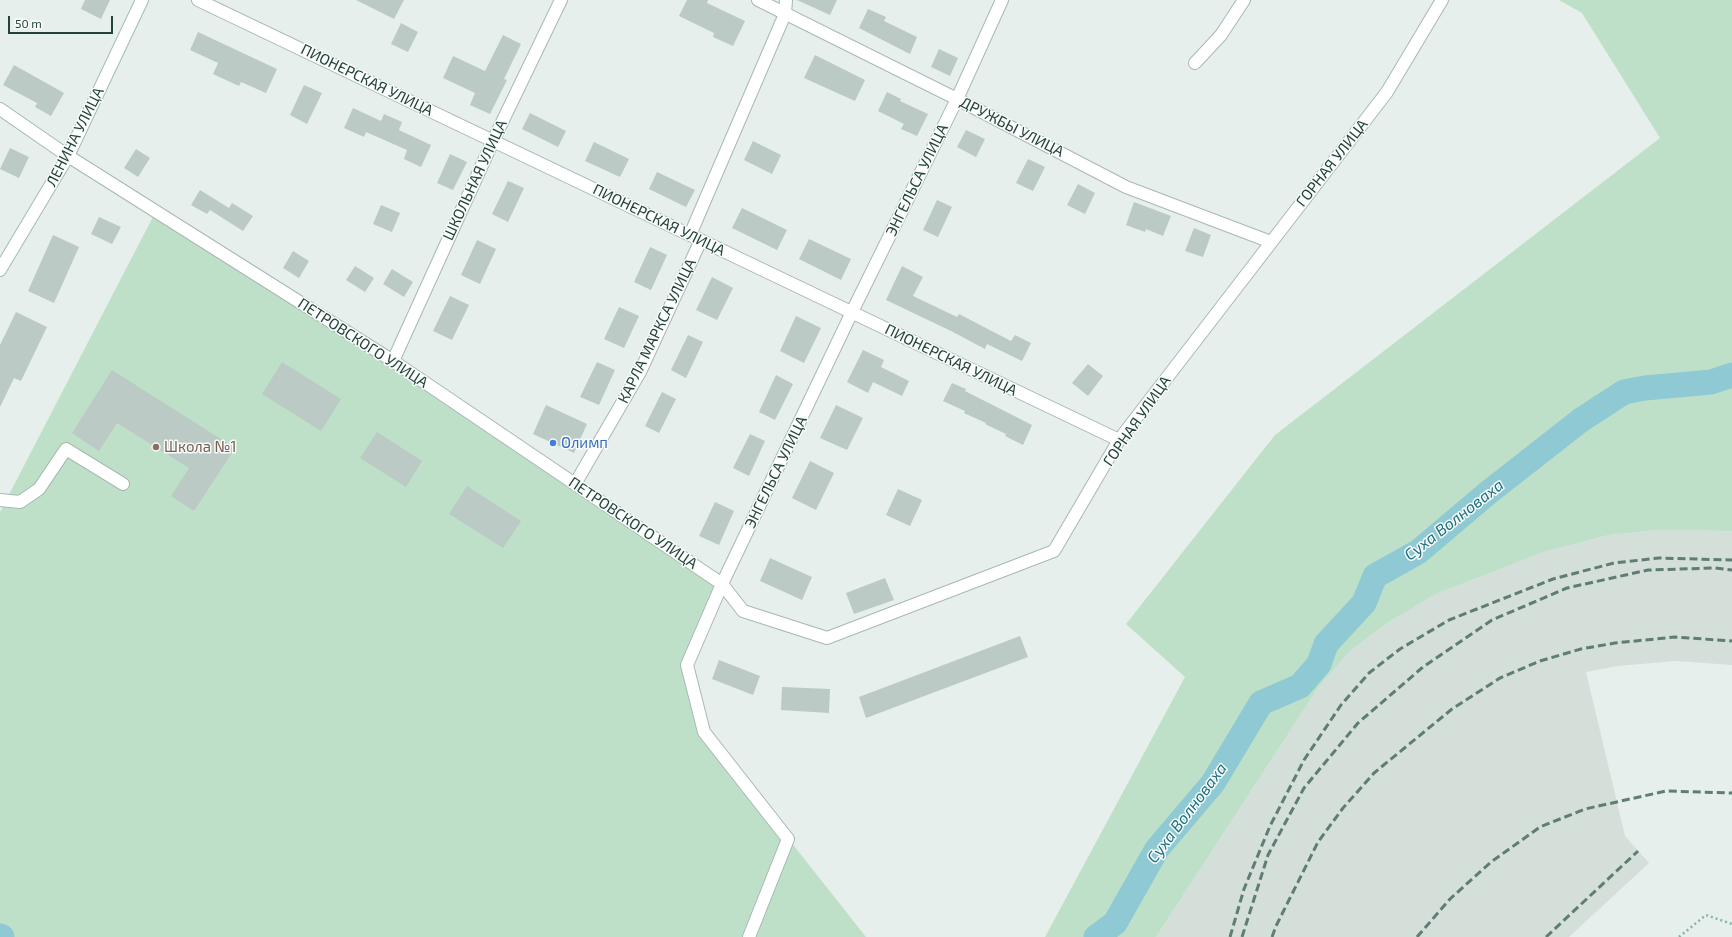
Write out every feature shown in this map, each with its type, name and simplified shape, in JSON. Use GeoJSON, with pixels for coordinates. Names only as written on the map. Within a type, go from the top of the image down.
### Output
{"type":"FeatureCollection","features":[{"type":"Feature","properties":{"kind":"street","name":"ЛЕНИНА УЛИЦА"},"geometry":{"type":"LineString","coordinates":[[0,270],[68,156],[142,0]]}},
{"type":"Feature","properties":{"kind":"street","name":"ПИОНЕРСКАЯ УЛИЦА"},"geometry":{"type":"LineString","coordinates":[[198,0],[1119,440]]}},
{"type":"Feature","properties":{"kind":"street","name":"ШКОЛЬНАЯ УЛИЦА"},"geometry":{"type":"LineString","coordinates":[[393,361],[493,141],[560,0]]}},
{"type":"Feature","properties":{"kind":"street","name":"ДРУЖБЫ УЛИЦА"},"geometry":{"type":"LineString","coordinates":[[758,0],[957,99],[1126,187],[1271,242]]}},
{"type":"Feature","properties":{"kind":"street","name":"КАРЛА МАРКСА УЛИЦА"},"geometry":{"type":"LineString","coordinates":[[690,235],[785,14],[786,0]]}},
{"type":"Feature","properties":{"kind":"street","name":"ЭНГЕЛЬСА УЛИЦА"},"geometry":{"type":"LineString","coordinates":[[749,937],[788,839],[704,732],[687,665],[722,584],[852,312],[957,99],[1002,0]]}},
{"type":"Feature","properties":{"kind":"street"},"geometry":{"type":"LineString","coordinates":[[1195,63],[1222,35],[1244,0]]}},
{"type":"Feature","properties":{"kind":"street","name":"ГОРНАЯ УЛИЦА"},"geometry":{"type":"LineString","coordinates":[[722,584],[743,611],[826,638],[1054,551],[1119,440],[1387,92],[1442,0]]}},
{"type":"Feature","properties":{"kind":"street","name":"ПЕТРОВСКОГО УЛИЦА"},"geometry":{"type":"LineString","coordinates":[[0,109],[68,156],[393,361],[722,584]]}},
{"type":"Feature","properties":{"kind":"street","name":"КАРЛА МАРКСА УЛИЦА"},"geometry":{"type":"LineString","coordinates":[[575,484],[640,372],[701,240]]}},
{"type":"Feature","properties":{"kind":"street"},"geometry":{"type":"LineString","coordinates":[[0,500],[20,502],[39,489],[66,449],[123,484]]}},
{"type":"Feature","properties":{"kind":"path"},"geometry":{"type":"LineString","coordinates":[[1679,937],[1706,915],[1732,924]]}},
{"type":"Feature","properties":{"kind":"shaded area"},"geometry":{"type":"Polygon","coordinates":[[[1657,530],[1732,531],[1732,665],[1676,661],[1618,666],[1586,672],[1625,836],[1649,863],[1569,937],[1156,937],[1318,688],[1349,652],[1384,625],[1436,594],[1544,552],[1609,535],[1657,530]]]}},
{"type":"Feature","properties":{"kind":"green space"},"geometry":{"type":"Polygon","coordinates":[[[1559,0],[1732,0],[1732,531],[1657,530],[1609,535],[1544,552],[1436,594],[1384,625],[1349,652],[1318,688],[1156,937],[1045,937],[1185,677],[1126,624],[1275,435],[1660,138],[1582,13],[1559,0]]]}},
{"type":"Feature","properties":{"kind":"green space"},"geometry":{"type":"Polygon","coordinates":[[[156,211],[722,584],[687,665],[704,732],[866,937],[0,937],[0,512],[156,211]]]}},
{"type":"Feature","properties":{"kind":"building"},"geometry":{"type":"Polygon","coordinates":[[[85,0],[110,0],[101,19],[81,9],[85,0]]]}},
{"type":"Feature","properties":{"kind":"building"},"geometry":{"type":"Polygon","coordinates":[[[356,0],[404,0],[394,19],[356,0]]]}},
{"type":"Feature","properties":{"kind":"building"},"geometry":{"type":"Polygon","coordinates":[[[687,0],[708,0],[707,3],[745,21],[733,46],[713,37],[714,33],[679,16],[687,0]]]}},
{"type":"Feature","properties":{"kind":"building"},"geometry":{"type":"Polygon","coordinates":[[[797,0],[837,0],[830,15],[797,0]]]}},
{"type":"Feature","properties":{"kind":"building"},"geometry":{"type":"Polygon","coordinates":[[[868,9],[886,17],[884,21],[917,37],[910,54],[859,28],[868,9]]]}},
{"type":"Feature","properties":{"kind":"building"},"geometry":{"type":"Polygon","coordinates":[[[401,23],[418,32],[408,52],[391,44],[401,23]]]}},
{"type":"Feature","properties":{"kind":"building"},"geometry":{"type":"Polygon","coordinates":[[[198,32],[277,69],[266,93],[241,82],[239,86],[213,74],[218,63],[190,50],[198,32]]]}},
{"type":"Feature","properties":{"kind":"building"},"geometry":{"type":"Polygon","coordinates":[[[503,35],[521,44],[504,79],[507,80],[490,114],[470,105],[475,93],[443,78],[453,56],[485,71],[503,35]]]}},
{"type":"Feature","properties":{"kind":"building"},"geometry":{"type":"Polygon","coordinates":[[[939,49],[958,58],[950,76],[931,67],[939,49]]]}},
{"type":"Feature","properties":{"kind":"building"},"geometry":{"type":"Polygon","coordinates":[[[815,55],[865,80],[855,101],[804,78],[815,55]]]}},
{"type":"Feature","properties":{"kind":"building"},"geometry":{"type":"Polygon","coordinates":[[[14,65],[64,93],[51,116],[35,107],[37,103],[3,85],[14,65]]]}},
{"type":"Feature","properties":{"kind":"building"},"geometry":{"type":"Polygon","coordinates":[[[304,85],[322,93],[307,124],[290,115],[304,85]]]}},
{"type":"Feature","properties":{"kind":"building"},"geometry":{"type":"Polygon","coordinates":[[[887,92],[901,99],[900,101],[928,114],[917,136],[901,129],[904,124],[878,111],[887,92]]]}},
{"type":"Feature","properties":{"kind":"building"},"geometry":{"type":"Polygon","coordinates":[[[353,108],[381,121],[384,114],[402,122],[399,130],[431,145],[421,167],[404,159],[407,150],[366,132],[364,137],[344,128],[353,108]]]}},
{"type":"Feature","properties":{"kind":"building"},"geometry":{"type":"Polygon","coordinates":[[[530,113],[566,131],[558,147],[522,129],[530,113]]]}},
{"type":"Feature","properties":{"kind":"building"},"geometry":{"type":"Polygon","coordinates":[[[966,130],[985,139],[976,157],[957,147],[966,130]]]}},
{"type":"Feature","properties":{"kind":"building"},"geometry":{"type":"Polygon","coordinates":[[[753,141],[781,155],[772,174],[744,160],[753,141]]]}},
{"type":"Feature","properties":{"kind":"building"},"geometry":{"type":"Polygon","coordinates":[[[594,142],[629,159],[620,177],[585,161],[594,142]]]}},
{"type":"Feature","properties":{"kind":"building"},"geometry":{"type":"Polygon","coordinates":[[[10,148],[29,157],[19,178],[0,169],[10,148]]]}},
{"type":"Feature","properties":{"kind":"building"},"geometry":{"type":"Polygon","coordinates":[[[136,149],[150,158],[138,177],[124,168],[136,149]]]}},
{"type":"Feature","properties":{"kind":"building"},"geometry":{"type":"Polygon","coordinates":[[[450,154],[467,162],[453,190],[437,183],[450,154]]]}},
{"type":"Feature","properties":{"kind":"building"},"geometry":{"type":"Polygon","coordinates":[[[1028,159],[1045,167],[1033,191],[1016,183],[1028,159]]]}},
{"type":"Feature","properties":{"kind":"building"},"geometry":{"type":"Polygon","coordinates":[[[657,172],[695,190],[686,207],[649,189],[657,172]]]}},
{"type":"Feature","properties":{"kind":"building"},"geometry":{"type":"Polygon","coordinates":[[[508,181],[524,188],[508,222],[492,214],[508,181]]]}},
{"type":"Feature","properties":{"kind":"building"},"geometry":{"type":"Polygon","coordinates":[[[1078,184],[1095,193],[1085,214],[1067,205],[1078,184]]]}},
{"type":"Feature","properties":{"kind":"building"},"geometry":{"type":"Polygon","coordinates":[[[200,190],[229,208],[232,203],[253,216],[243,231],[210,210],[207,214],[191,205],[200,190]]]}},
{"type":"Feature","properties":{"kind":"building"},"geometry":{"type":"Polygon","coordinates":[[[937,200],[952,207],[938,237],[923,230],[937,200]]]}},
{"type":"Feature","properties":{"kind":"building"},"geometry":{"type":"Polygon","coordinates":[[[1134,202],[1171,216],[1163,236],[1146,229],[1145,232],[1126,225],[1134,202]]]}},
{"type":"Feature","properties":{"kind":"building"},"geometry":{"type":"Polygon","coordinates":[[[381,205],[400,213],[392,232],[373,224],[381,205]]]}},
{"type":"Feature","properties":{"kind":"building"},"geometry":{"type":"Polygon","coordinates":[[[742,208],[787,230],[777,250],[732,228],[742,208]]]}},
{"type":"Feature","properties":{"kind":"building"},"geometry":{"type":"Polygon","coordinates":[[[99,217],[121,227],[112,244],[91,234],[99,217]]]}},
{"type":"Feature","properties":{"kind":"building"},"geometry":{"type":"Polygon","coordinates":[[[1194,228],[1211,235],[1203,257],[1185,251],[1194,228]]]}},
{"type":"Feature","properties":{"kind":"building"},"geometry":{"type":"Polygon","coordinates":[[[53,235],[79,247],[54,303],[28,291],[53,235]]]}},
{"type":"Feature","properties":{"kind":"building"},"geometry":{"type":"Polygon","coordinates":[[[809,239],[851,259],[841,280],[799,259],[809,239]]]}},
{"type":"Feature","properties":{"kind":"building"},"geometry":{"type":"Polygon","coordinates":[[[477,240],[496,249],[480,284],[461,275],[477,240]]]}},
{"type":"Feature","properties":{"kind":"building"},"geometry":{"type":"Polygon","coordinates":[[[650,247],[667,255],[651,290],[634,282],[650,247]]]}},
{"type":"Feature","properties":{"kind":"building"},"geometry":{"type":"Polygon","coordinates":[[[293,251],[309,261],[299,278],[283,268],[293,251]]]}},
{"type":"Feature","properties":{"kind":"building"},"geometry":{"type":"Polygon","coordinates":[[[355,266],[374,278],[365,292],[346,280],[355,266]]]}},
{"type":"Feature","properties":{"kind":"building"},"geometry":{"type":"Polygon","coordinates":[[[902,266],[923,277],[913,296],[957,317],[959,314],[1011,341],[1015,335],[1031,343],[1022,361],[987,344],[985,349],[886,300],[902,266]]]}},
{"type":"Feature","properties":{"kind":"building"},"geometry":{"type":"Polygon","coordinates":[[[392,269],[413,282],[404,297],[383,284],[392,269]]]}},
{"type":"Feature","properties":{"kind":"building"},"geometry":{"type":"Polygon","coordinates":[[[712,277],[733,288],[717,320],[696,310],[712,277]]]}},
{"type":"Feature","properties":{"kind":"building"},"geometry":{"type":"Polygon","coordinates":[[[450,296],[469,305],[452,340],[433,331],[450,296]]]}},
{"type":"Feature","properties":{"kind":"building"},"geometry":{"type":"Polygon","coordinates":[[[619,307],[639,316],[624,348],[604,339],[619,307]]]}},
{"type":"Feature","properties":{"kind":"building"},"geometry":{"type":"Polygon","coordinates":[[[16,312],[47,327],[21,381],[14,378],[0,407],[0,345],[16,312]]]}},
{"type":"Feature","properties":{"kind":"building"},"geometry":{"type":"Polygon","coordinates":[[[796,316],[821,328],[804,363],[780,351],[796,316]]]}},
{"type":"Feature","properties":{"kind":"building"},"geometry":{"type":"Polygon","coordinates":[[[688,335],[703,342],[686,378],[671,370],[688,335]]]}},
{"type":"Feature","properties":{"kind":"building"},"geometry":{"type":"Polygon","coordinates":[[[863,350],[884,360],[881,367],[909,381],[902,396],[873,382],[868,393],[847,382],[863,350]]]}},
{"type":"Feature","properties":{"kind":"building"},"geometry":{"type":"Polygon","coordinates":[[[282,362],[341,399],[321,431],[262,394],[282,362]]]}},
{"type":"Feature","properties":{"kind":"building"},"geometry":{"type":"Polygon","coordinates":[[[597,362],[615,370],[599,405],[580,397],[597,362]]]}},
{"type":"Feature","properties":{"kind":"building"},"geometry":{"type":"Polygon","coordinates":[[[1088,364],[1103,376],[1088,396],[1072,383],[1088,364]]]}},
{"type":"Feature","properties":{"kind":"building"},"geometry":{"type":"Polygon","coordinates":[[[112,370],[235,448],[194,511],[171,496],[189,468],[117,423],[99,451],[72,433],[112,370]]]}},
{"type":"Feature","properties":{"kind":"building"},"geometry":{"type":"Polygon","coordinates":[[[776,375],[793,384],[775,420],[759,412],[776,375]]]}},
{"type":"Feature","properties":{"kind":"building"},"geometry":{"type":"Polygon","coordinates":[[[952,383],[1032,425],[1023,445],[1005,436],[1006,434],[985,424],[986,423],[964,413],[965,411],[943,401],[952,383]]]}},
{"type":"Feature","properties":{"kind":"building"},"geometry":{"type":"Polygon","coordinates":[[[662,392],[676,399],[659,433],[645,426],[662,392]]]}},
{"type":"Feature","properties":{"kind":"building"},"geometry":{"type":"Polygon","coordinates":[[[546,405],[587,424],[574,453],[533,434],[546,405]]]}},
{"type":"Feature","properties":{"kind":"building"},"geometry":{"type":"Polygon","coordinates":[[[836,405],[863,418],[847,450],[820,438],[836,405]]]}},
{"type":"Feature","properties":{"kind":"building"},"geometry":{"type":"Polygon","coordinates":[[[377,432],[422,461],[406,487],[360,458],[377,432]]]}},
{"type":"Feature","properties":{"kind":"building"},"geometry":{"type":"Polygon","coordinates":[[[750,434],[765,441],[749,476],[733,468],[750,434]]]}},
{"type":"Feature","properties":{"kind":"building"},"geometry":{"type":"Polygon","coordinates":[[[810,461],[834,473],[816,510],[792,498],[810,461]]]}},
{"type":"Feature","properties":{"kind":"building"},"geometry":{"type":"Polygon","coordinates":[[[467,486],[521,521],[503,548],[449,514],[467,486]]]}},
{"type":"Feature","properties":{"kind":"building"},"geometry":{"type":"Polygon","coordinates":[[[898,489],[922,500],[910,526],[886,515],[898,489]]]}},
{"type":"Feature","properties":{"kind":"building"},"geometry":{"type":"Polygon","coordinates":[[[715,502],[734,511],[719,545],[699,536],[715,502]]]}},
{"type":"Feature","properties":{"kind":"building"},"geometry":{"type":"Polygon","coordinates":[[[770,558],[812,577],[802,600],[760,581],[770,558]]]}},
{"type":"Feature","properties":{"kind":"building"},"geometry":{"type":"Polygon","coordinates":[[[885,578],[894,600],[854,614],[846,593],[885,578]]]}},
{"type":"Feature","properties":{"kind":"building"},"geometry":{"type":"Polygon","coordinates":[[[1020,636],[1028,657],[866,718],[859,697],[1020,636]]]}},
{"type":"Feature","properties":{"kind":"building"},"geometry":{"type":"Polygon","coordinates":[[[719,660],[760,676],[753,695],[712,679],[719,660]]]}},
{"type":"Feature","properties":{"kind":"building"},"geometry":{"type":"Polygon","coordinates":[[[782,687],[830,689],[829,713],[781,710],[782,687]]]}},
{"type":"Feature","properties":{"kind":"waterway","name":"Суха Волноваха"},"geometry":{"type":"LineString","coordinates":[[1096,937],[1115,923],[1157,849],[1213,783],[1261,703],[1300,686],[1319,664],[1326,644],[1364,603],[1375,576],[1418,552],[1489,492],[1581,420],[1624,392],[1645,388],[1711,382],[1732,375]]}},
{"type":"Feature","properties":{"kind":"railway"},"geometry":{"type":"LineString","coordinates":[[1230,937],[1244,889],[1270,826],[1304,760],[1341,705],[1369,673],[1400,649],[1449,620],[1553,579],[1614,563],[1659,558],[1732,560]]}},
{"type":"Feature","properties":{"kind":"railway"},"geometry":{"type":"LineString","coordinates":[[1242,937],[1268,855],[1304,788],[1358,723],[1423,667],[1492,620],[1567,588],[1648,570],[1715,568],[1732,570]]}},
{"type":"Feature","properties":{"kind":"railway"},"geometry":{"type":"LineString","coordinates":[[1272,937],[1318,842],[1343,808],[1374,773],[1452,709],[1500,678],[1540,661],[1581,649],[1615,643],[1675,637],[1732,641]]}},
{"type":"Feature","properties":{"kind":"railway"},"geometry":{"type":"LineString","coordinates":[[1417,937],[1450,899],[1491,862],[1540,827],[1585,809],[1666,791],[1732,793]]}},
{"type":"Feature","properties":{"kind":"railway"},"geometry":{"type":"LineString","coordinates":[[1546,937],[1638,851]]}},
{"type":"Feature","properties":{"kind":"place","name":"Олимп"},"geometry":{"type":"Point","coordinates":[553,443]}},
{"type":"Feature","properties":{"kind":"place","name":"Школа №1"},"geometry":{"type":"Point","coordinates":[156,447]}}]}
